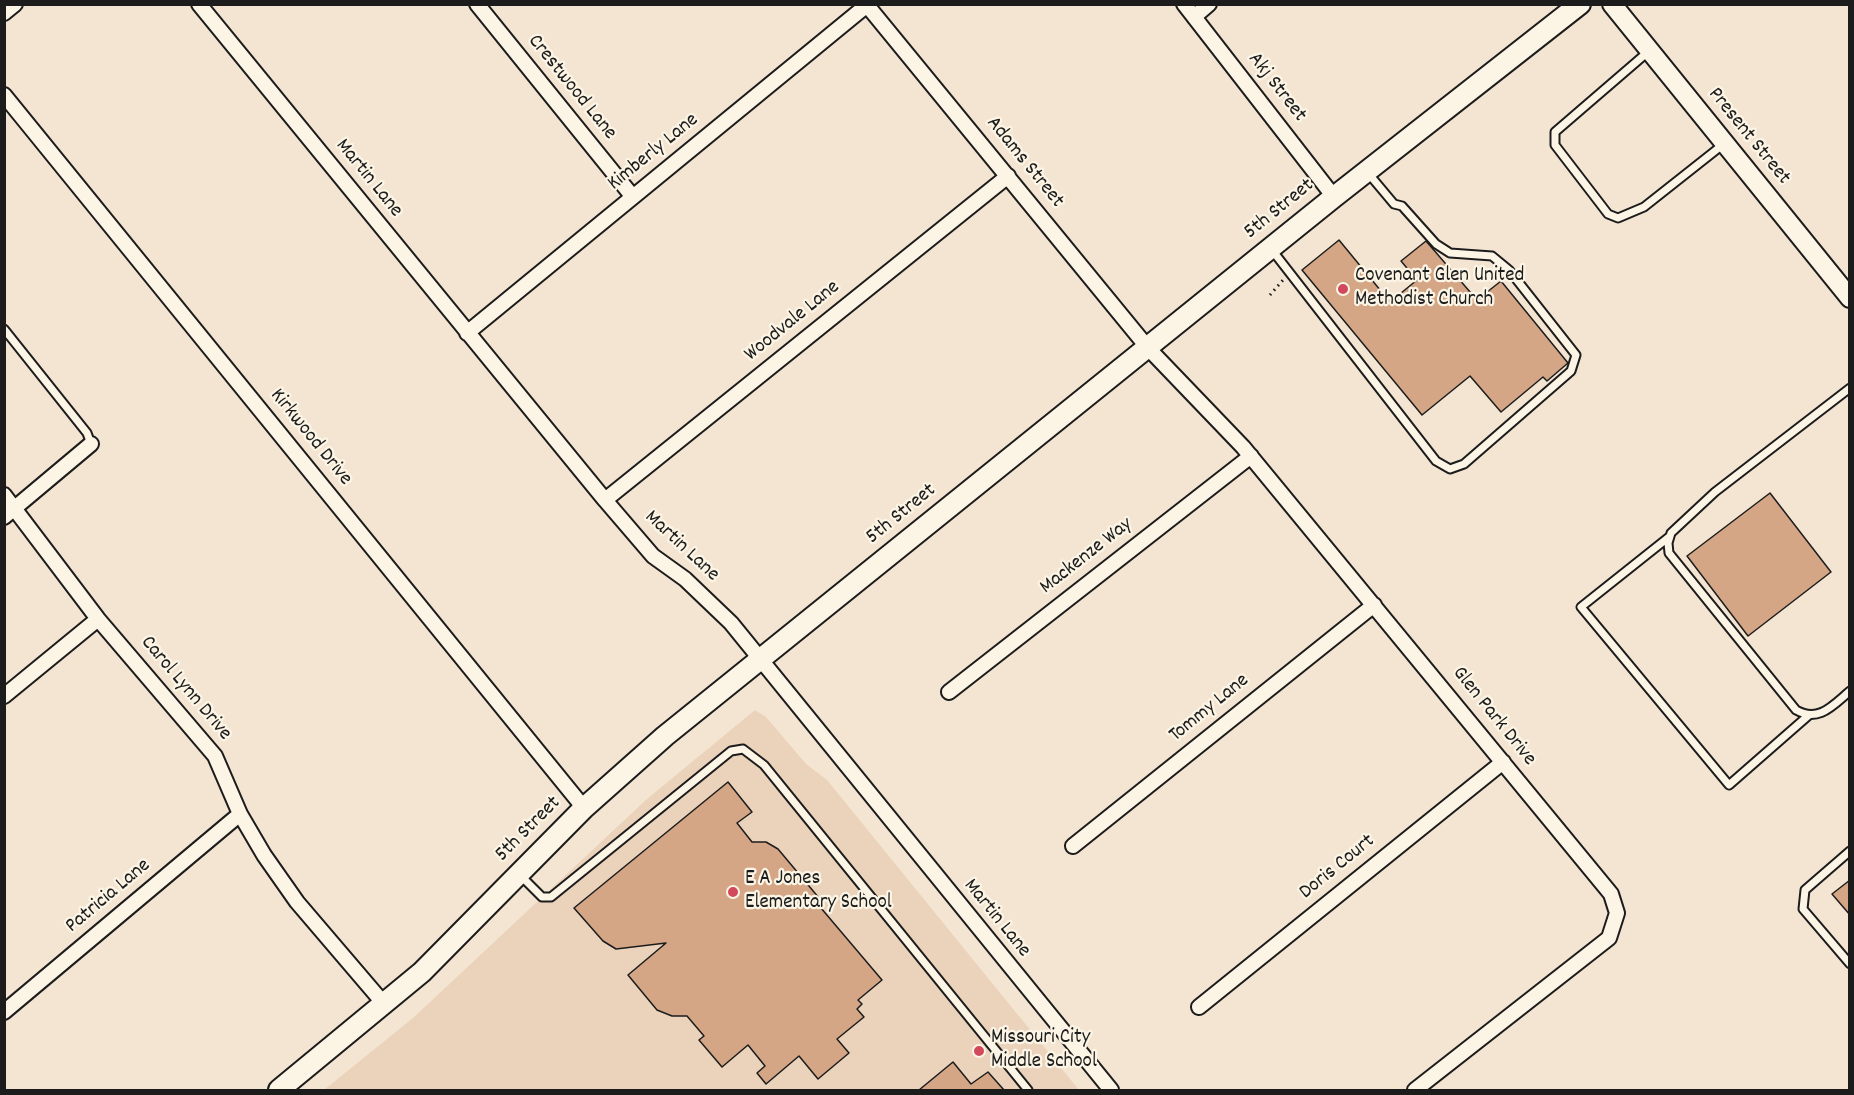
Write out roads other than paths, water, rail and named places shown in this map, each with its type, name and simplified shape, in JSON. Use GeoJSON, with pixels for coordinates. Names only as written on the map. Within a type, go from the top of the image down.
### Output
{"type":"FeatureCollection","features":[{"type":"Feature","properties":{"kind":"main road","name":"5th Street"},"geometry":{"type":"LineString","coordinates":[[279,1090],[385,1005],[422,972],[584,808],[665,736],[1334,197],[1580,4]]}},
{"type":"Feature","properties":{"kind":"street"},"geometry":{"type":"LineString","coordinates":[[4,13],[15,4]]}},
{"type":"Feature","properties":{"kind":"street","name":"Martin Lane"},"geometry":{"type":"LineString","coordinates":[[199,4],[605,500],[653,555],[685,579],[731,623],[1111,1090]]}},
{"type":"Feature","properties":{"kind":"street","name":"Crestwood Lane"},"geometry":{"type":"LineString","coordinates":[[477,4],[633,197]]}},
{"type":"Feature","properties":{"kind":"street","name":"Akj Street"},"geometry":{"type":"LineString","coordinates":[[1184,4],[1334,197]]}},
{"type":"Feature","properties":{"kind":"street"},"geometry":{"type":"LineString","coordinates":[[1194,17],[1209,4]]}},
{"type":"Feature","properties":{"kind":"street","name":"Present Street"},"geometry":{"type":"LineString","coordinates":[[1612,4],[1850,298]]}},
{"type":"Feature","properties":{"kind":"street","name":"Kimberly Lane"},"geometry":{"type":"LineString","coordinates":[[467,333],[867,5]]}},
{"type":"Feature","properties":{"kind":"street","name":"Adams Street"},"geometry":{"type":"LineString","coordinates":[[867,5],[1148,348]]}},
{"type":"Feature","properties":{"kind":"street","name":"Kirkwood Drive"},"geometry":{"type":"LineString","coordinates":[[4,95],[584,808]]}},
{"type":"Feature","properties":{"kind":"street","name":"Woodvale Lane"},"geometry":{"type":"LineString","coordinates":[[605,500],[1008,176]]}},
{"type":"Feature","properties":{"kind":"street","name":"Glen Park Drive"},"geometry":{"type":"LineString","coordinates":[[1148,348],[1251,456],[1611,894],[1617,913],[1609,938],[1415,1090]]}},
{"type":"Feature","properties":{"kind":"street"},"geometry":{"type":"LineString","coordinates":[[10,513],[91,444]]}},
{"type":"Feature","properties":{"kind":"street","name":"Mackenze Way"},"geometry":{"type":"LineString","coordinates":[[949,692],[1251,456]]}},
{"type":"Feature","properties":{"kind":"street","name":"Carol Lynn Drive"},"geometry":{"type":"LineString","coordinates":[[4,495],[10,513],[215,756],[240,814],[264,855],[297,902],[385,1005]]}},
{"type":"Feature","properties":{"kind":"street","name":"Tommy Lane"},"geometry":{"type":"LineString","coordinates":[[1072,846],[1374,605]]}},
{"type":"Feature","properties":{"kind":"street"},"geometry":{"type":"LineString","coordinates":[[4,696],[98,619]]}},
{"type":"Feature","properties":{"kind":"street","name":"Doris Court"},"geometry":{"type":"LineString","coordinates":[[1199,1007],[1503,762]]}},
{"type":"Feature","properties":{"kind":"street","name":"Patricia Lane"},"geometry":{"type":"LineString","coordinates":[[4,1012],[240,814]]}},
{"type":"Feature","properties":{"kind":"lane"},"geometry":{"type":"LineString","coordinates":[[1649,51],[1555,132],[1555,145],[1608,214],[1618,218],[1644,207],[1725,143]]}},
{"type":"Feature","properties":{"kind":"lane"},"geometry":{"type":"LineString","coordinates":[[1271,249],[1436,461],[1450,469],[1464,464],[1571,371],[1576,355],[1509,270],[1492,256],[1450,253],[1436,243],[1402,206],[1394,204],[1366,172]]}},
{"type":"Feature","properties":{"kind":"lane"},"geometry":{"type":"LineString","coordinates":[[4,329],[87,433],[91,444]]}},
{"type":"Feature","properties":{"kind":"lane"},"geometry":{"type":"LineString","coordinates":[[1850,388],[1715,492],[1669,537],[1581,607],[1729,785],[1809,716],[1825,711],[1850,691]]}},
{"type":"Feature","properties":{"kind":"lane"},"geometry":{"type":"LineString","coordinates":[[1669,537],[1669,553],[1796,710],[1809,716]]}},
{"type":"Feature","properties":{"kind":"lane"},"geometry":{"type":"LineString","coordinates":[[519,874],[542,897],[551,897],[731,751],[743,749],[764,765],[1028,1090]]}},
{"type":"Feature","properties":{"kind":"lane"},"geometry":{"type":"LineString","coordinates":[[1850,851],[1805,890],[1803,909],[1850,964]]}},
{"type":"Feature","properties":{"kind":"place","name":"Covenant Glen United Methodist Church"},"geometry":{"type":"Point","coordinates":[1343,289]}},
{"type":"Feature","properties":{"kind":"place","name":"E A Jones Elementary School"},"geometry":{"type":"Point","coordinates":[733,892]}},
{"type":"Feature","properties":{"kind":"place","name":"Missouri City Middle School"},"geometry":{"type":"Point","coordinates":[979,1051]}}]}
